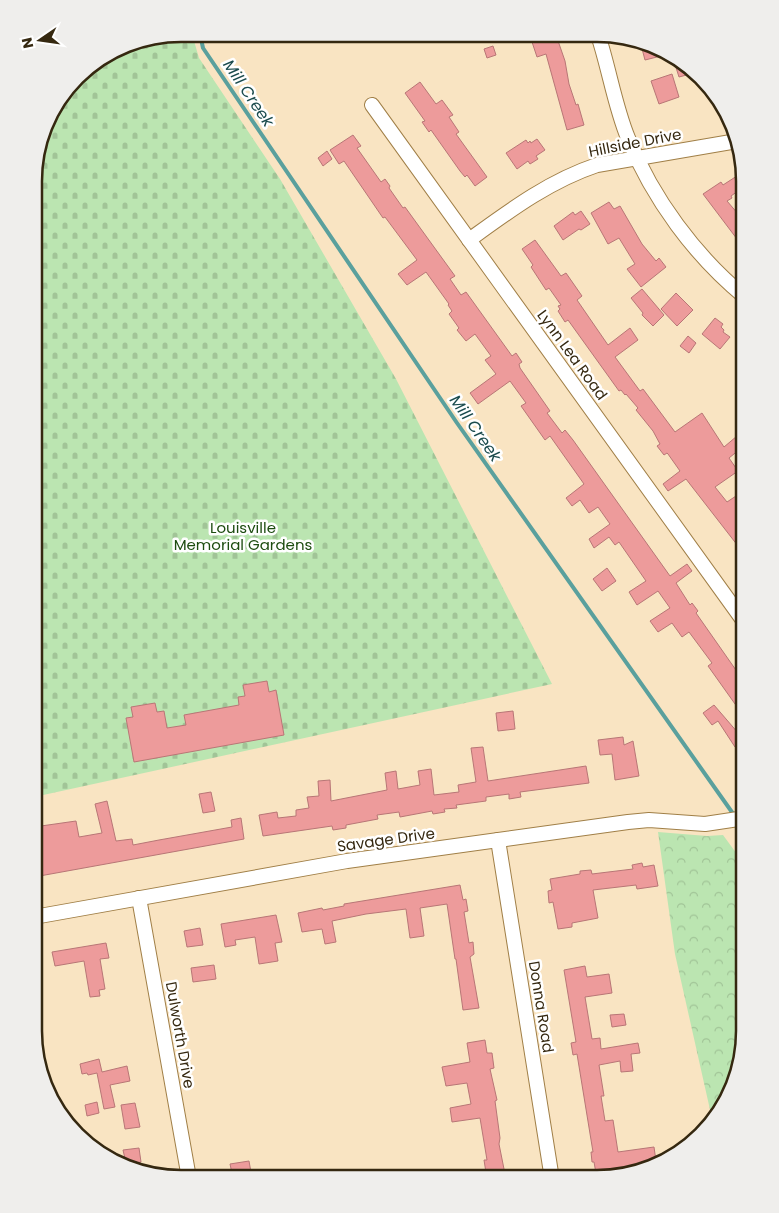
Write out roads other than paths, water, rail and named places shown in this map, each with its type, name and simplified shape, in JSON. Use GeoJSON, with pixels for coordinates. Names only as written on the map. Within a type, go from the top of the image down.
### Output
{"type":"FeatureCollection","features":[{"type":"Feature","properties":{"kind":"street"},"geometry":{"type":"LineString","coordinates":[[600,42],[627,137],[656,192],[673,219],[715,270],[736,289]]}},
{"type":"Feature","properties":{"kind":"street","name":"Lynn Lea Road"},"geometry":{"type":"LineString","coordinates":[[372,106],[736,611]]}},
{"type":"Feature","properties":{"kind":"street","name":"Hillside Drive"},"geometry":{"type":"LineString","coordinates":[[468,240],[552,184],[576,172],[597,165],[637,157],[730,142]]}},
{"type":"Feature","properties":{"kind":"street","name":"Savage Drive"},"geometry":{"type":"LineString","coordinates":[[42,916],[347,861],[498,840],[649,820],[705,824],[736,819]]}},
{"type":"Feature","properties":{"kind":"street","name":"Donna Road"},"geometry":{"type":"LineString","coordinates":[[498,840],[551,1170]]}},
{"type":"Feature","properties":{"kind":"street","name":"Dulworth Drive"},"geometry":{"type":"LineString","coordinates":[[139,898],[188,1170]]}},
{"type":"Feature","properties":{"kind":"waterway","name":"Mill Creek"},"geometry":{"type":"LineString","coordinates":[[202,42],[203,48],[457,423],[734,815]]}},
{"type":"Feature","properties":{"kind":"park label","name":"Louisville Memorial Gardens"},"geometry":{"type":"Point","coordinates":[243,536]}}]}
